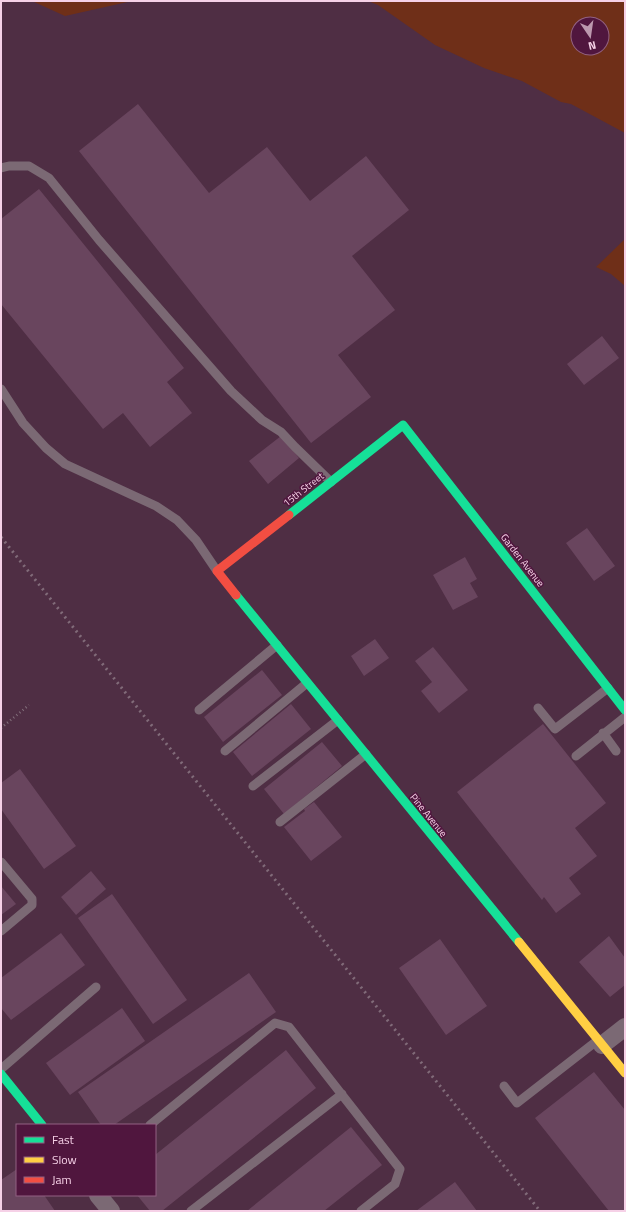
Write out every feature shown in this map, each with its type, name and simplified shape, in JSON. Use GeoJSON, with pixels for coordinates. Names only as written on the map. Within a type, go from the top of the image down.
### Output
{"type":"FeatureCollection","features":[{"type":"Feature","properties":{"kind":"street","name":"15th Street"},"geometry":{"type":"LineString","coordinates":[[217,571],[403,425]]}},
{"type":"Feature","properties":{"kind":"street","name":"Garden Avenue"},"geometry":{"type":"LineString","coordinates":[[403,425],[625,710]]}},
{"type":"Feature","properties":{"kind":"street","name":"Pine Avenue"},"geometry":{"type":"LineString","coordinates":[[217,571],[625,1073]]}},
{"type":"Feature","properties":{"kind":"street"},"geometry":{"type":"LineString","coordinates":[[600,1042],[625,1027]]}},
{"type":"Feature","properties":{"kind":"street"},"geometry":{"type":"LineString","coordinates":[[1,1074],[41,1124]]}},
{"type":"Feature","properties":{"kind":"street"},"geometry":{"type":"LineString","coordinates":[[99,1196],[111,1211]]}},
{"type":"Feature","properties":{"kind":"lane"},"geometry":{"type":"LineString","coordinates":[[1,168],[8,166],[29,166],[49,178],[99,240],[231,391],[262,420],[281,432],[331,482]]}},
{"type":"Feature","properties":{"kind":"lane"},"geometry":{"type":"LineString","coordinates":[[1,389],[23,423],[46,448],[65,464],[156,506],[176,520],[196,540],[217,571]]}},
{"type":"Feature","properties":{"kind":"lane"},"geometry":{"type":"LineString","coordinates":[[199,710],[277,645]]}},
{"type":"Feature","properties":{"kind":"lane"},"geometry":{"type":"LineString","coordinates":[[224,751],[308,683]]}},
{"type":"Feature","properties":{"kind":"lane"},"geometry":{"type":"LineString","coordinates":[[538,708],[555,729],[608,688]]}},
{"type":"Feature","properties":{"kind":"lane"},"geometry":{"type":"LineString","coordinates":[[576,756],[625,717]]}},
{"type":"Feature","properties":{"kind":"lane"},"geometry":{"type":"LineString","coordinates":[[253,786],[338,720]]}},
{"type":"Feature","properties":{"kind":"lane"},"geometry":{"type":"LineString","coordinates":[[603,733],[616,751]]}},
{"type":"Feature","properties":{"kind":"lane"},"geometry":{"type":"LineString","coordinates":[[280,822],[366,754]]}},
{"type":"Feature","properties":{"kind":"lane"},"geometry":{"type":"LineString","coordinates":[[1,862],[32,899],[32,905],[1,931]]}},
{"type":"Feature","properties":{"kind":"lane"},"geometry":{"type":"LineString","coordinates":[[1,1069],[96,987]]}},
{"type":"Feature","properties":{"kind":"lane"},"geometry":{"type":"LineString","coordinates":[[151,1124],[275,1023],[289,1027],[400,1169],[395,1184],[361,1211]]}},
{"type":"Feature","properties":{"kind":"lane"},"geometry":{"type":"LineString","coordinates":[[504,1086],[517,1103],[600,1042]]}},
{"type":"Feature","properties":{"kind":"lane"},"geometry":{"type":"LineString","coordinates":[[191,1211],[342,1094]]}},
{"type":"Feature","properties":{"kind":"lane"},"geometry":{"type":"LineString","coordinates":[[371,1203],[377,1211]]}},
{"type":"Feature","properties":{"kind":"path"},"geometry":{"type":"LineString","coordinates":[[1,728],[29,705]]}},
{"type":"Feature","properties":{"kind":"shaded area"},"geometry":{"type":"Polygon","coordinates":[[[32,1],[132,1],[65,16],[32,1]]]}},
{"type":"Feature","properties":{"kind":"shaded area"},"geometry":{"type":"Polygon","coordinates":[[[368,1],[625,1],[625,133],[571,104],[561,102],[522,81],[484,68],[435,45],[378,5],[368,1]]]}},
{"type":"Feature","properties":{"kind":"shaded area"},"geometry":{"type":"Polygon","coordinates":[[[625,239],[625,286],[611,274],[596,267],[625,239]]]}},
{"type":"Feature","properties":{"kind":"building"},"geometry":{"type":"Polygon","coordinates":[[[138,104],[209,193],[267,147],[310,201],[366,156],[409,210],[352,256],[395,310],[338,355],[371,397],[311,443],[79,151],[138,104]]]}},
{"type":"Feature","properties":{"kind":"building"},"geometry":{"type":"Polygon","coordinates":[[[39,189],[184,368],[167,382],[192,413],[150,447],[123,413],[103,429],[1,304],[1,219],[39,189]]]}},
{"type":"Feature","properties":{"kind":"building"},"geometry":{"type":"Polygon","coordinates":[[[602,336],[619,358],[584,385],[567,364],[602,336]]]}},
{"type":"Feature","properties":{"kind":"building"},"geometry":{"type":"Polygon","coordinates":[[[281,436],[299,458],[268,484],[249,461],[281,436]]]}},
{"type":"Feature","properties":{"kind":"building"},"geometry":{"type":"Polygon","coordinates":[[[587,528],[615,566],[594,581],[566,543],[587,528]]]}},
{"type":"Feature","properties":{"kind":"building"},"geometry":{"type":"Polygon","coordinates":[[[465,557],[477,579],[470,583],[478,597],[453,610],[433,575],[465,557]]]}},
{"type":"Feature","properties":{"kind":"building"},"geometry":{"type":"Polygon","coordinates":[[[375,639],[389,658],[364,676],[351,656],[375,639]]]}},
{"type":"Feature","properties":{"kind":"building"},"geometry":{"type":"Polygon","coordinates":[[[433,647],[468,690],[439,713],[421,691],[432,682],[415,661],[433,647]]]}},
{"type":"Feature","properties":{"kind":"building"},"geometry":{"type":"Polygon","coordinates":[[[262,670],[282,695],[223,742],[204,717],[262,670]]]}},
{"type":"Feature","properties":{"kind":"building"},"geometry":{"type":"Polygon","coordinates":[[[291,704],[311,729],[252,776],[233,752],[291,704]]]}},
{"type":"Feature","properties":{"kind":"building"},"geometry":{"type":"Polygon","coordinates":[[[543,724],[606,803],[575,828],[597,856],[569,878],[581,894],[556,913],[544,897],[542,900],[457,792],[543,724]]]}},
{"type":"Feature","properties":{"kind":"building"},"geometry":{"type":"Polygon","coordinates":[[[322,742],[342,766],[284,814],[264,789],[322,742]]]}},
{"type":"Feature","properties":{"kind":"building"},"geometry":{"type":"Polygon","coordinates":[[[20,769],[76,846],[44,869],[1,809],[1,783],[20,769]]]}},
{"type":"Feature","properties":{"kind":"building"},"geometry":{"type":"Polygon","coordinates":[[[314,802],[342,837],[311,861],[284,827],[314,802]]]}},
{"type":"Feature","properties":{"kind":"building"},"geometry":{"type":"Polygon","coordinates":[[[91,871],[106,889],[76,915],[61,897],[91,871]]]}},
{"type":"Feature","properties":{"kind":"building"},"geometry":{"type":"Polygon","coordinates":[[[1,886],[16,904],[1,915],[1,886]]]}},
{"type":"Feature","properties":{"kind":"building"},"geometry":{"type":"Polygon","coordinates":[[[112,894],[187,1000],[153,1024],[78,918],[112,894]]]}},
{"type":"Feature","properties":{"kind":"building"},"geometry":{"type":"Polygon","coordinates":[[[61,933],[85,965],[11,1020],[1,1008],[1,978],[61,933]]]}},
{"type":"Feature","properties":{"kind":"building"},"geometry":{"type":"Polygon","coordinates":[[[609,936],[625,958],[625,985],[610,997],[579,962],[609,936]]]}},
{"type":"Feature","properties":{"kind":"building"},"geometry":{"type":"Polygon","coordinates":[[[440,939],[487,1006],[446,1035],[399,968],[440,939]]]}},
{"type":"Feature","properties":{"kind":"building"},"geometry":{"type":"Polygon","coordinates":[[[249,973],[276,1012],[115,1124],[100,1124],[78,1092],[249,973]]]}},
{"type":"Feature","properties":{"kind":"building"},"geometry":{"type":"Polygon","coordinates":[[[122,1008],[145,1041],[70,1095],[46,1063],[122,1008]]]}},
{"type":"Feature","properties":{"kind":"building"},"geometry":{"type":"Polygon","coordinates":[[[286,1050],[316,1088],[162,1211],[150,1211],[138,1196],[156,1196],[156,1154],[286,1050]]]}},
{"type":"Feature","properties":{"kind":"building"},"geometry":{"type":"Polygon","coordinates":[[[594,1072],[625,1110],[625,1211],[609,1211],[535,1118],[594,1072]]]}},
{"type":"Feature","properties":{"kind":"building"},"geometry":{"type":"Polygon","coordinates":[[[351,1127],[382,1165],[324,1211],[247,1211],[351,1127]]]}},
{"type":"Feature","properties":{"kind":"building"},"geometry":{"type":"Polygon","coordinates":[[[16,1170],[16,1196],[45,1196],[55,1211],[1,1211],[1,1180],[16,1170]]]}},
{"type":"Feature","properties":{"kind":"building"},"geometry":{"type":"Polygon","coordinates":[[[455,1182],[477,1211],[416,1211],[455,1182]]]}},
{"type":"Feature","properties":{"kind":"railway"},"geometry":{"type":"LineString","coordinates":[[1,537],[540,1211]]}},
{"type":"Feature","properties":{"kind":"traffic: fast"},"geometry":{"type":"LineString","coordinates":[[289,515],[403,425],[625,710]]}},
{"type":"Feature","properties":{"kind":"traffic: fast"},"geometry":{"type":"LineString","coordinates":[[236,595],[519,942]]}},
{"type":"Feature","properties":{"kind":"traffic: fast"},"geometry":{"type":"LineString","coordinates":[[1,1074],[41,1124]]}},
{"type":"Feature","properties":{"kind":"traffic: slow"},"geometry":{"type":"LineString","coordinates":[[519,942],[625,1073]]}},
{"type":"Feature","properties":{"kind":"traffic: jam"},"geometry":{"type":"LineString","coordinates":[[236,595],[217,571],[289,515]]}}]}
